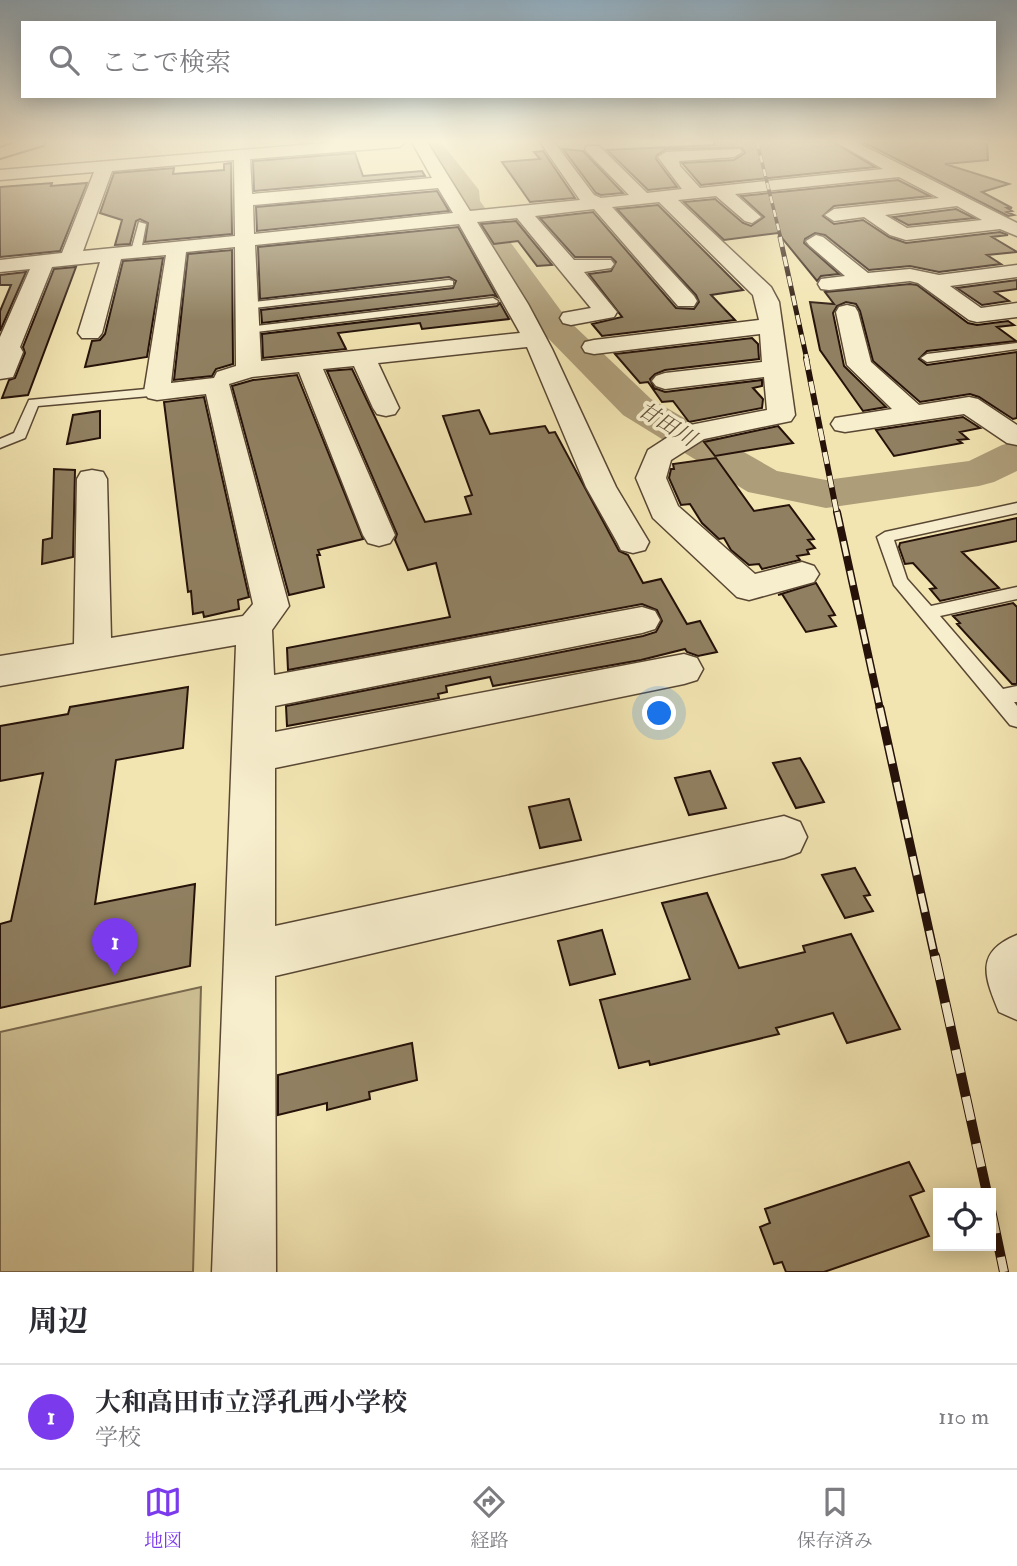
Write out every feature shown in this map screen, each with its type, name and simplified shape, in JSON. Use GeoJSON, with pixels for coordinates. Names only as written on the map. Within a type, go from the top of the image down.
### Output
{"type":"FeatureCollection","features":[{"type":"Feature","properties":{"kind":"street"},"geometry":{"type":"LineString","coordinates":[[70,259],[92,201]]}},
{"type":"Feature","properties":{"kind":"street"},"geometry":{"type":"LineString","coordinates":[[246,201],[248,350]]}},
{"type":"Feature","properties":{"kind":"street"},"geometry":{"type":"LineString","coordinates":[[453,201],[517,304],[601,487],[633,542]]}},
{"type":"Feature","properties":{"kind":"street"},"geometry":{"type":"LineString","coordinates":[[593,201],[598,203],[686,301]]}},
{"type":"Feature","properties":{"kind":"street"},"geometry":{"type":"LineString","coordinates":[[0,266],[246,240],[327,238],[463,218],[613,201]]}},
{"type":"Feature","properties":{"kind":"street"},"geometry":{"type":"LineString","coordinates":[[658,201],[763,292],[768,302],[781,415],[695,432],[658,456],[651,478],[664,511],[749,588],[802,574]]}},
{"type":"Feature","properties":{"kind":"street"},"geometry":{"type":"LineString","coordinates":[[738,201],[752,217]]}},
{"type":"Feature","properties":{"kind":"street"},"geometry":{"type":"LineString","coordinates":[[850,201],[906,234],[947,229],[1009,227]]}},
{"type":"Feature","properties":{"kind":"street"},"geometry":{"type":"LineString","coordinates":[[895,201],[904,207]]}},
{"type":"Feature","properties":{"kind":"street"},"geometry":{"type":"LineString","coordinates":[[834,215],[954,201]]}},
{"type":"Feature","properties":{"kind":"street"},"geometry":{"type":"LineString","coordinates":[[958,201],[1009,227]]}},
{"type":"Feature","properties":{"kind":"street"},"geometry":{"type":"LineString","coordinates":[[523,213],[607,312],[571,317]]}},
{"type":"Feature","properties":{"kind":"street"},"geometry":{"type":"LineString","coordinates":[[947,229],[978,247]]}},
{"type":"Feature","properties":{"kind":"street"},"geometry":{"type":"LineString","coordinates":[[906,234],[901,239],[924,254]]}},
{"type":"Feature","properties":{"kind":"street"},"geometry":{"type":"LineString","coordinates":[[816,241],[863,280]]}},
{"type":"Feature","properties":{"kind":"street"},"geometry":{"type":"LineString","coordinates":[[177,247],[157,391],[217,386]]}},
{"type":"Feature","properties":{"kind":"street"},"geometry":{"type":"LineString","coordinates":[[90,332],[112,254]]}},
{"type":"Feature","properties":{"kind":"street"},"geometry":{"type":"LineString","coordinates":[[4,372],[11,352],[6,351],[44,261]]}},
{"type":"Feature","properties":{"kind":"street"},"geometry":{"type":"LineString","coordinates":[[569,267],[604,264]]}},
{"type":"Feature","properties":{"kind":"street"},"geometry":{"type":"LineString","coordinates":[[829,284],[910,275],[939,281],[1017,271]]}},
{"type":"Feature","properties":{"kind":"street"},"geometry":{"type":"LineString","coordinates":[[926,279],[977,315],[1017,310]]}},
{"type":"Feature","properties":{"kind":"street"},"geometry":{"type":"LineString","coordinates":[[847,312],[859,365],[912,413]]}},
{"type":"Feature","properties":{"kind":"street"},"geometry":{"type":"LineString","coordinates":[[594,347],[769,326]]}},
{"type":"Feature","properties":{"kind":"street"},"geometry":{"type":"LineString","coordinates":[[244,1272],[254,628],[271,606],[217,386],[219,379],[248,350],[418,328]]}},
{"type":"Feature","properties":{"kind":"street"},"geometry":{"type":"LineString","coordinates":[[248,350],[309,366],[535,340]]}},
{"type":"Feature","properties":{"kind":"street"},"geometry":{"type":"LineString","coordinates":[[363,358],[386,408]]}},
{"type":"Feature","properties":{"kind":"street"},"geometry":{"type":"LineString","coordinates":[[309,366],[379,535]]}},
{"type":"Feature","properties":{"kind":"street"},"geometry":{"type":"LineString","coordinates":[[665,381],[754,369],[776,370]]}},
{"type":"Feature","properties":{"kind":"street"},"geometry":{"type":"LineString","coordinates":[[845,424],[968,405],[1016,436]]}},
{"type":"Feature","properties":{"kind":"street"},"geometry":{"type":"LineString","coordinates":[[92,479],[93,655]]}},
{"type":"Feature","properties":{"kind":"street"},"geometry":{"type":"LineString","coordinates":[[255,694],[642,620]]}},
{"type":"Feature","properties":{"kind":"street"},"geometry":{"type":"LineString","coordinates":[[0,671],[254,628]]}},
{"type":"Feature","properties":{"kind":"street"},"geometry":{"type":"LineString","coordinates":[[253,754],[684,669]]}},
{"type":"Feature","properties":{"kind":"street"},"geometry":{"type":"LineString","coordinates":[[249,957],[784,837]]}},
{"type":"Feature","properties":{"kind":"street"},"geometry":{"type":"LineString","coordinates":[[1017,960],[1010,967],[1017,995]]}},
{"type":"Feature","properties":{"kind":"lane"},"geometry":{"type":"LineString","coordinates":[[136,251],[142,224]]}},
{"type":"Feature","properties":{"kind":"lane"},"geometry":{"type":"LineString","coordinates":[[246,306],[449,283]]}},
{"type":"Feature","properties":{"kind":"lane"},"geometry":{"type":"LineString","coordinates":[[248,350],[493,301]]}},
{"type":"Feature","properties":{"kind":"lane"},"geometry":{"type":"LineString","coordinates":[[927,358],[1017,346]]}},
{"type":"Feature","properties":{"kind":"lane"},"geometry":{"type":"LineString","coordinates":[[0,444],[20,435],[33,404],[157,391]]}},
{"type":"Feature","properties":{"kind":"lane"},"geometry":{"type":"LineString","coordinates":[[1017,508],[885,537],[900,580],[927,613],[1008,696],[1017,719]]}},
{"type":"Feature","properties":{"kind":"lane"},"geometry":{"type":"LineString","coordinates":[[927,613],[1017,593]]}},
{"type":"Feature","properties":{"kind":"shaded area"},"geometry":{"type":"Polygon","coordinates":[[[201,987],[193,1272],[0,1272],[0,1032],[201,987]]]}},
{"type":"Feature","properties":{"kind":"building"},"geometry":{"type":"Polygon","coordinates":[[[0,201],[80,201],[60,251],[0,257],[0,201]]]}},
{"type":"Feature","properties":{"kind":"building"},"geometry":{"type":"Polygon","coordinates":[[[104,201],[232,201],[232,234],[145,242],[148,223],[140,219],[136,221],[130,244],[115,245],[122,220],[100,213],[104,201]]]}},
{"type":"Feature","properties":{"kind":"building"},"geometry":{"type":"Polygon","coordinates":[[[320,201],[443,201],[449,211],[257,231],[256,207],[320,201]]]}},
{"type":"Feature","properties":{"kind":"building"},"geometry":{"type":"Polygon","coordinates":[[[718,201],[743,223],[751,226],[764,217],[747,201],[879,201],[834,206],[823,216],[834,224],[863,220],[889,237],[906,243],[1000,232],[1008,235],[992,237],[1017,252],[987,255],[1001,264],[939,272],[910,266],[869,270],[825,235],[815,233],[805,239],[804,243],[839,274],[821,276],[817,281],[778,233],[724,240],[684,202],[718,201]]]}},
{"type":"Feature","properties":{"kind":"building"},"geometry":{"type":"Polygon","coordinates":[[[979,201],[1000,201],[1012,208],[1007,208],[1012,211],[1007,212],[1014,215],[1008,216],[979,201]]]}},
{"type":"Feature","properties":{"kind":"building"},"geometry":{"type":"Polygon","coordinates":[[[658,205],[743,290],[711,295],[735,320],[602,336],[592,324],[622,317],[589,274],[611,271],[616,262],[611,257],[575,257],[540,218],[593,212],[676,308],[694,309],[699,302],[696,295],[617,209],[658,205]]]}},
{"type":"Feature","properties":{"kind":"building"},"geometry":{"type":"Polygon","coordinates":[[[956,209],[974,218],[908,225],[893,217],[956,209]]]}},
{"type":"Feature","properties":{"kind":"building"},"geometry":{"type":"Polygon","coordinates":[[[516,221],[552,265],[537,266],[518,241],[494,244],[481,224],[516,221]]]}},
{"type":"Feature","properties":{"kind":"building"},"geometry":{"type":"Polygon","coordinates":[[[458,227],[497,297],[493,295],[262,323],[261,310],[453,288],[456,281],[449,277],[260,299],[258,247],[458,227]]]}},
{"type":"Feature","properties":{"kind":"building"},"geometry":{"type":"Polygon","coordinates":[[[232,250],[233,364],[216,369],[212,376],[174,380],[188,254],[232,250]]]}},
{"type":"Feature","properties":{"kind":"building"},"geometry":{"type":"Polygon","coordinates":[[[163,258],[147,357],[85,367],[92,341],[100,340],[105,334],[123,261],[163,258]]]}},
{"type":"Feature","properties":{"kind":"building"},"geometry":{"type":"Polygon","coordinates":[[[76,267],[28,395],[2,398],[9,380],[15,378],[25,353],[23,347],[54,269],[76,267]]]}},
{"type":"Feature","properties":{"kind":"building"},"geometry":{"type":"Polygon","coordinates":[[[26,272],[0,331],[0,311],[11,285],[0,285],[0,275],[26,272]]]}},
{"type":"Feature","properties":{"kind":"building"},"geometry":{"type":"Polygon","coordinates":[[[1017,280],[1017,289],[995,292],[1009,301],[982,305],[957,288],[1017,280]]]}},
{"type":"Feature","properties":{"kind":"building"},"geometry":{"type":"Polygon","coordinates":[[[917,285],[968,323],[977,325],[1008,321],[1014,325],[997,327],[1016,341],[927,351],[919,359],[927,365],[1017,352],[1017,418],[1013,419],[970,394],[920,402],[873,361],[860,311],[856,304],[846,302],[837,306],[833,313],[844,366],[886,407],[863,411],[820,350],[810,302],[834,304],[825,292],[917,285]]]}},
{"type":"Feature","properties":{"kind":"building"},"geometry":{"type":"Polygon","coordinates":[[[500,303],[509,319],[422,329],[420,323],[338,333],[346,349],[263,358],[262,334],[497,306],[500,303]]]}},
{"type":"Feature","properties":{"kind":"building"},"geometry":{"type":"Polygon","coordinates":[[[752,338],[758,344],[759,359],[665,370],[650,379],[654,388],[665,392],[762,380],[762,386],[753,388],[763,399],[762,408],[689,422],[673,401],[662,402],[648,382],[640,383],[615,354],[752,338]]]}},
{"type":"Feature","properties":{"kind":"building"},"geometry":{"type":"Polygon","coordinates":[[[352,369],[425,522],[471,514],[465,497],[472,495],[443,416],[479,410],[490,434],[545,426],[549,433],[555,432],[619,551],[628,555],[643,583],[661,579],[687,624],[700,621],[717,652],[698,656],[685,649],[641,660],[493,686],[490,677],[446,686],[447,692],[438,694],[439,698],[287,726],[286,706],[643,636],[656,632],[662,621],[657,610],[642,604],[288,670],[287,648],[450,617],[436,563],[408,570],[395,540],[397,534],[327,371],[352,369]]]}},
{"type":"Feature","properties":{"kind":"building"},"geometry":{"type":"Polygon","coordinates":[[[297,375],[363,539],[318,550],[324,587],[289,595],[232,386],[253,380],[297,375]]]}},
{"type":"Feature","properties":{"kind":"building"},"geometry":{"type":"Polygon","coordinates":[[[204,397],[249,597],[238,600],[239,609],[204,617],[203,612],[193,614],[191,591],[188,592],[164,402],[204,397]]]}},
{"type":"Feature","properties":{"kind":"building"},"geometry":{"type":"Polygon","coordinates":[[[100,411],[100,438],[67,444],[73,415],[100,411]]]}},
{"type":"Feature","properties":{"kind":"building"},"geometry":{"type":"Polygon","coordinates":[[[963,417],[980,428],[960,432],[968,439],[958,440],[962,443],[894,456],[876,430],[963,417]]]}},
{"type":"Feature","properties":{"kind":"building"},"geometry":{"type":"Polygon","coordinates":[[[778,426],[793,443],[715,456],[704,442],[778,426]]]}},
{"type":"Feature","properties":{"kind":"building"},"geometry":{"type":"Polygon","coordinates":[[[716,458],[754,511],[789,505],[814,539],[808,540],[815,548],[807,550],[809,554],[797,556],[800,560],[762,569],[759,564],[749,565],[731,550],[724,538],[719,539],[702,523],[690,504],[681,505],[669,478],[671,469],[674,469],[673,464],[716,458]]]}},
{"type":"Feature","properties":{"kind":"building"},"geometry":{"type":"Polygon","coordinates":[[[54,469],[75,470],[73,557],[42,564],[43,540],[52,538],[54,469]]]}},
{"type":"Feature","properties":{"kind":"building"},"geometry":{"type":"Polygon","coordinates":[[[1017,518],[1017,541],[962,552],[999,588],[940,601],[930,589],[936,588],[913,563],[905,564],[899,547],[900,543],[1017,518]]]}},
{"type":"Feature","properties":{"kind":"building"},"geometry":{"type":"Polygon","coordinates":[[[816,583],[835,615],[829,616],[836,626],[806,632],[782,594],[778,595],[816,583]]]}},
{"type":"Feature","properties":{"kind":"building"},"geometry":{"type":"Polygon","coordinates":[[[1013,603],[1017,607],[1017,684],[1012,684],[957,624],[960,623],[953,616],[1013,603]]]}},
{"type":"Feature","properties":{"kind":"building"},"geometry":{"type":"Polygon","coordinates":[[[188,687],[183,748],[116,760],[95,904],[195,884],[190,966],[0,1008],[0,924],[11,921],[43,773],[0,781],[0,726],[68,714],[70,707],[188,687]]]}},
{"type":"Feature","properties":{"kind":"building"},"geometry":{"type":"Polygon","coordinates":[[[800,758],[824,802],[796,808],[773,763],[800,758]]]}},
{"type":"Feature","properties":{"kind":"building"},"geometry":{"type":"Polygon","coordinates":[[[710,771],[726,808],[689,815],[675,778],[710,771]]]}},
{"type":"Feature","properties":{"kind":"building"},"geometry":{"type":"Polygon","coordinates":[[[569,799],[581,840],[540,848],[529,807],[569,799]]]}},
{"type":"Feature","properties":{"kind":"building"},"geometry":{"type":"Polygon","coordinates":[[[855,868],[870,895],[864,896],[873,911],[845,918],[822,875],[855,868]]]}},
{"type":"Feature","properties":{"kind":"building"},"geometry":{"type":"Polygon","coordinates":[[[707,893],[739,968],[805,952],[803,946],[851,934],[900,1029],[847,1043],[833,1013],[776,1028],[779,1034],[650,1065],[649,1061],[619,1068],[600,1000],[690,979],[662,903],[707,893]]]}},
{"type":"Feature","properties":{"kind":"building"},"geometry":{"type":"Polygon","coordinates":[[[602,930],[615,974],[570,985],[558,941],[602,930]]]}},
{"type":"Feature","properties":{"kind":"building"},"geometry":{"type":"Polygon","coordinates":[[[412,1043],[417,1080],[369,1092],[370,1099],[327,1110],[327,1103],[278,1115],[278,1075],[412,1043]]]}},
{"type":"Feature","properties":{"kind":"building"},"geometry":{"type":"Polygon","coordinates":[[[909,1162],[924,1191],[910,1196],[929,1236],[824,1272],[786,1272],[782,1262],[774,1264],[760,1227],[770,1223],[765,1209],[909,1162]]]}},
{"type":"Feature","properties":{"kind":"waterway","name":"甘田川"},"geometry":{"type":"LineString","coordinates":[[467,201],[555,326],[637,407],[764,482],[826,494],[979,473],[1017,454]]}},
{"type":"Feature","properties":{"kind":"railway"},"geometry":{"type":"LineString","coordinates":[[772,201],[781,239]]}},
{"type":"Feature","properties":{"kind":"railway"},"geometry":{"type":"LineString","coordinates":[[780,237],[807,360]]}},
{"type":"Feature","properties":{"kind":"railway"},"geometry":{"type":"LineString","coordinates":[[806,358],[837,514]]}},
{"type":"Feature","properties":{"kind":"railway"},"geometry":{"type":"LineString","coordinates":[[837,512],[880,709]]}},
{"type":"Feature","properties":{"kind":"railway"},"geometry":{"type":"LineString","coordinates":[[880,708],[935,958]]}},
{"type":"Feature","properties":{"kind":"railway"},"geometry":{"type":"LineString","coordinates":[[935,956],[986,1188]]}},
{"type":"Feature","properties":{"kind":"railway"},"geometry":{"type":"LineString","coordinates":[[996,1234],[1004,1272]]}},
{"type":"Feature","properties":{"kind":"place","name":"大和高田市立浮孔西小学校"},"geometry":{"type":"Point","coordinates":[115,976]}}]}
